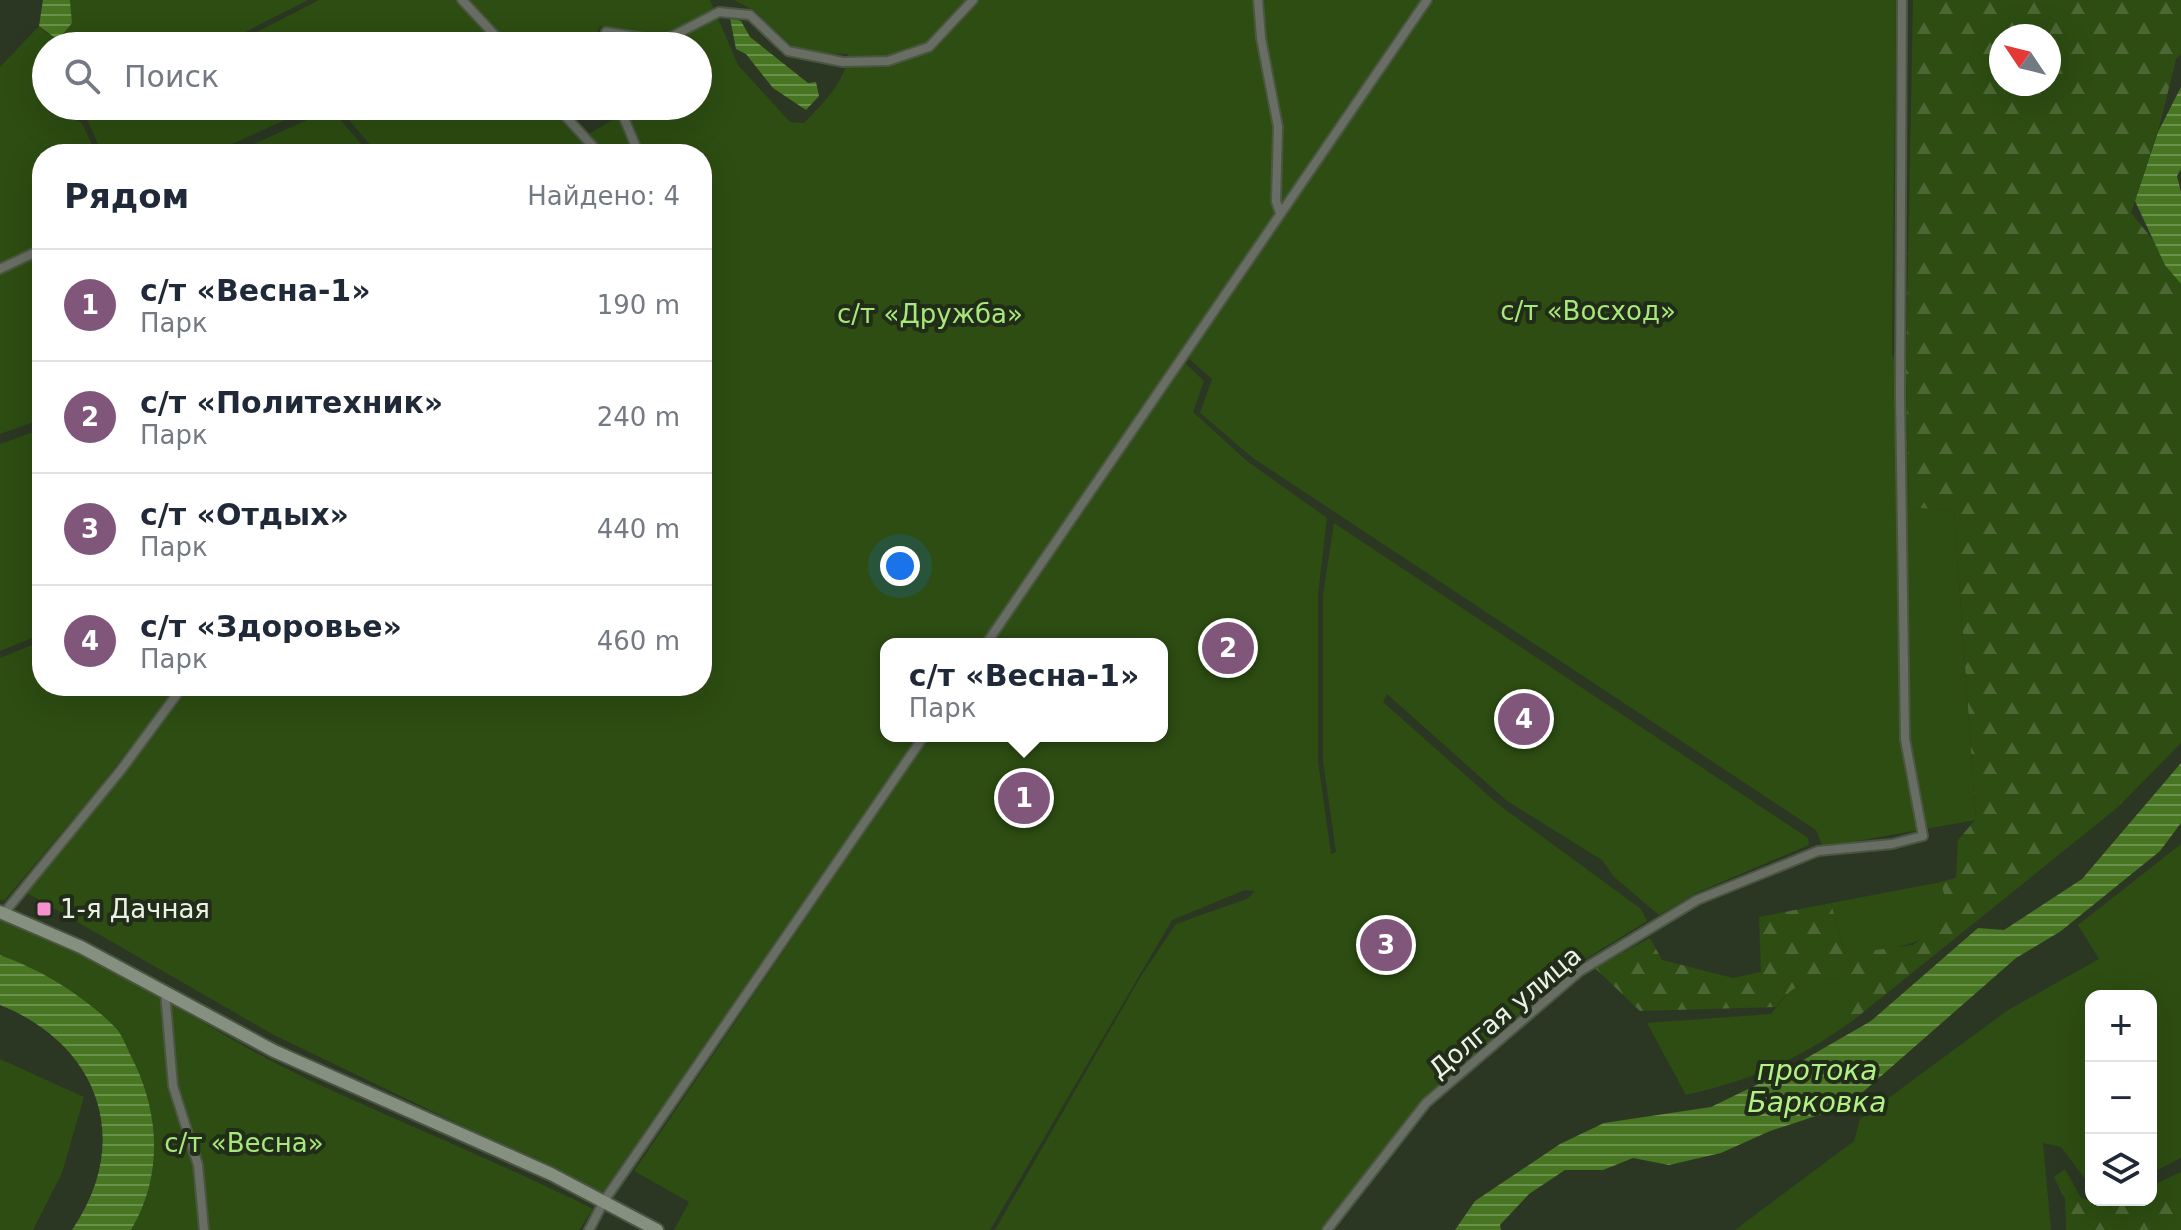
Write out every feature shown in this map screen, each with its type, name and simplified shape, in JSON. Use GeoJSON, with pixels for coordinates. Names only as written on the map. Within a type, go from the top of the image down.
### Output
{"type":"FeatureCollection","features":[{"type":"Feature","properties":{"kind":"main road"},"geometry":{"type":"LineString","coordinates":[[2,913],[48,931],[274,1051],[604,1201],[657,1230]]}},
{"type":"Feature","properties":{"kind":"street"},"geometry":{"type":"LineString","coordinates":[[462,0],[492,32]]}},
{"type":"Feature","properties":{"kind":"street"},"geometry":{"type":"LineString","coordinates":[[680,32],[719,12],[750,15],[788,51],[843,62],[888,61],[929,47],[973,0]]}},
{"type":"Feature","properties":{"kind":"street"},"geometry":{"type":"LineString","coordinates":[[1258,0],[1261,38],[1278,127],[1276,201],[1280,213]]}},
{"type":"Feature","properties":{"kind":"street"},"geometry":{"type":"LineString","coordinates":[[990,638],[1427,0]]}},
{"type":"Feature","properties":{"kind":"street","name":"Долгая улица"},"geometry":{"type":"LineString","coordinates":[[1327,1230],[1426,1103],[1580,971],[1697,900],[1818,851],[1892,844],[1923,836],[1905,739],[1900,395],[1902,0]]}},
{"type":"Feature","properties":{"kind":"street"},"geometry":{"type":"LineString","coordinates":[[569,120],[591,144]]}},
{"type":"Feature","properties":{"kind":"street"},"geometry":{"type":"LineString","coordinates":[[627,120],[636,144]]}},
{"type":"Feature","properties":{"kind":"street"},"geometry":{"type":"LineString","coordinates":[[0,269],[32,254]]}},
{"type":"Feature","properties":{"kind":"street"},"geometry":{"type":"LineString","coordinates":[[2,913],[121,770],[176,696]]}},
{"type":"Feature","properties":{"kind":"street"},"geometry":{"type":"LineString","coordinates":[[589,1230],[604,1201],[920,742]]}},
{"type":"Feature","properties":{"kind":"street"},"geometry":{"type":"LineString","coordinates":[[165,991],[173,1086],[198,1165],[204,1230]]}},
{"type":"Feature","properties":{"kind":"green space"},"geometry":{"type":"Polygon","coordinates":[[[70,0],[308,0],[245,32],[52,32],[72,23],[70,0]]]}},
{"type":"Feature","properties":{"kind":"green space","name":"с/т «Дружба»"},"geometry":{"type":"Polygon","coordinates":[[[319,0],[710,0],[738,65],[790,122],[804,123],[838,83],[848,54],[810,53],[793,47],[755,11],[734,0],[1422,0],[984,638],[880,638],[880,742],[913,742],[602,1193],[274,1035],[27,893],[183,696],[712,696],[712,144],[369,144],[349,120],[564,120],[580,139],[613,120],[712,120],[712,32],[625,32],[600,26],[598,32],[257,32],[319,0]]]}},
{"type":"Feature","properties":{"kind":"green space","name":"с/т «Восход»"},"geometry":{"type":"Polygon","coordinates":[[[1434,0],[1896,0],[1892,355],[1906,370],[1909,507],[1954,511],[1976,820],[1823,847],[1816,830],[1253,458],[1200,413],[1212,379],[1187,357],[1434,0]]]}},
{"type":"Feature","properties":{"kind":"green space"},"geometry":{"type":"Polygon","coordinates":[[[1913,0],[2181,0],[2181,54],[2176,59],[2160,124],[2131,213],[2181,274],[2181,743],[2118,807],[1851,1022],[1839,978],[1803,984],[1789,992],[1776,1007],[1640,1011],[1595,968],[1650,938],[1662,960],[1733,978],[1761,972],[1759,917],[1831,903],[1845,954],[1913,945],[1941,925],[1938,910],[1947,906],[1941,882],[1956,878],[1958,840],[1976,819],[1954,511],[1909,507],[1906,370],[1913,0]]]}},
{"type":"Feature","properties":{"kind":"green space"},"geometry":{"type":"Polygon","coordinates":[[[32,33],[32,120],[75,120],[82,123],[91,144],[32,144],[32,248],[0,264],[0,67],[32,33]]]}},
{"type":"Feature","properties":{"kind":"green space"},"geometry":{"type":"Polygon","coordinates":[[[87,120],[285,120],[232,144],[98,144],[87,120]]]}},
{"type":"Feature","properties":{"kind":"green space"},"geometry":{"type":"Polygon","coordinates":[[[307,120],[341,120],[361,144],[254,144],[307,120]]]}},
{"type":"Feature","properties":{"kind":"green space"},"geometry":{"type":"Polygon","coordinates":[[[32,259],[32,423],[0,434],[0,274],[32,259]]]}},
{"type":"Feature","properties":{"kind":"green space"},"geometry":{"type":"Polygon","coordinates":[[[1184,362],[1204,381],[1193,412],[1247,461],[1327,518],[1318,594],[1318,761],[1331,854],[1336,852],[1323,761],[1323,595],[1334,523],[1808,838],[1809,845],[1696,893],[1659,915],[1614,877],[1602,860],[1507,801],[1387,694],[1383,702],[1499,805],[1641,909],[1647,921],[1576,965],[1422,1100],[1320,1230],[995,1230],[1141,976],[1176,924],[1249,898],[1254,891],[1245,890],[1172,920],[990,1230],[674,1230],[689,1202],[634,1171],[926,742],[1168,742],[1168,638],[996,638],[1184,362]]]}},
{"type":"Feature","properties":{"kind":"green space"},"geometry":{"type":"Polygon","coordinates":[[[32,433],[32,638],[0,651],[0,444],[32,433]]]}},
{"type":"Feature","properties":{"kind":"green space"},"geometry":{"type":"Polygon","coordinates":[[[32,645],[32,696],[170,696],[98,789],[5,900],[0,900],[0,658],[32,645]]]}},
{"type":"Feature","properties":{"kind":"green space"},"geometry":{"type":"Polygon","coordinates":[[[2181,844],[2181,1158],[2157,1170],[2157,990],[2085,990],[2085,1179],[2061,1147],[2043,1143],[2051,1230],[1735,1230],[1854,1141],[1860,1119],[2008,1010],[2099,959],[2078,925],[2181,844]]]}},
{"type":"Feature","properties":{"kind":"green space"},"geometry":{"type":"Polygon","coordinates":[[[1941,882],[1947,907],[1943,921],[1934,932],[1906,945],[1845,954],[1831,903],[1941,882]]]}},
{"type":"Feature","properties":{"kind":"green space","name":"с/т «Весна»"},"geometry":{"type":"Polygon","coordinates":[[[0,920],[40,935],[116,972],[301,1076],[593,1209],[579,1230],[131,1230],[149,1189],[153,1167],[153,1124],[142,1081],[120,1034],[103,1015],[61,985],[0,955],[0,920]]]}},
{"type":"Feature","properties":{"kind":"green space"},"geometry":{"type":"Polygon","coordinates":[[[1840,978],[1851,1022],[1773,1068],[1686,1095],[1647,1023],[1771,1014],[1786,996],[1800,986],[1817,980],[1840,978]]]}},
{"type":"Feature","properties":{"kind":"green space"},"geometry":{"type":"Polygon","coordinates":[[[0,1059],[84,1097],[62,1173],[33,1230],[0,1230],[0,1059]]]}},
{"type":"Feature","properties":{"kind":"green space"},"geometry":{"type":"Polygon","coordinates":[[[2065,1169],[2081,1198],[2085,1199],[2085,1206],[2157,1206],[2157,1183],[2181,1172],[2181,1230],[2066,1230],[2065,1199],[2054,1177],[2065,1169]]]}},
{"type":"Feature","properties":{"kind":"water"},"geometry":{"type":"Polygon","coordinates":[[[43,0],[70,0],[72,23],[65,32],[47,32],[39,26],[43,0]]]}},
{"type":"Feature","properties":{"kind":"water"},"geometry":{"type":"Polygon","coordinates":[[[730,18],[741,21],[750,37],[808,83],[816,82],[819,96],[806,110],[773,88],[746,54],[736,49],[730,18]]]}},
{"type":"Feature","properties":{"kind":"water"},"geometry":{"type":"Polygon","coordinates":[[[2181,87],[2181,169],[2177,176],[2181,192],[2181,284],[2165,265],[2135,201],[2158,132],[2181,87]]]}},
{"type":"Feature","properties":{"kind":"water","name":"протока Барковка"},"geometry":{"type":"Polygon","coordinates":[[[2181,763],[2181,823],[2160,851],[2061,931],[2016,958],[1864,1091],[1828,1112],[1770,1131],[1721,1153],[1669,1165],[1633,1158],[1603,1170],[1565,1170],[1529,1194],[1500,1225],[1501,1230],[1455,1230],[1475,1201],[1560,1144],[1604,1123],[1711,1107],[1777,1075],[1871,1021],[1978,928],[2004,930],[2082,879],[2181,763]]]}},
{"type":"Feature","properties":{"kind":"water"},"geometry":{"type":"Polygon","coordinates":[[[0,955],[31,968],[76,994],[103,1015],[125,1042],[149,1102],[154,1145],[149,1189],[131,1230],[72,1230],[91,1196],[101,1162],[102,1130],[96,1098],[82,1070],[61,1044],[34,1022],[0,1005],[0,955]]]}},
{"type":"Feature","properties":{"kind":"place","name":"с/т «Политехник»"},"geometry":{"type":"Point","coordinates":[1228,648]}},
{"type":"Feature","properties":{"kind":"place","name":"с/т «Здоровье»"},"geometry":{"type":"Point","coordinates":[1524,719]}},
{"type":"Feature","properties":{"kind":"place","name":"с/т «Весна-1»"},"geometry":{"type":"Point","coordinates":[1024,798]}},
{"type":"Feature","properties":{"kind":"place","name":"1-я Дачная"},"geometry":{"type":"Point","coordinates":[44,909]}},
{"type":"Feature","properties":{"kind":"place","name":"с/т «Отдых»"},"geometry":{"type":"Point","coordinates":[1386,945]}}]}
